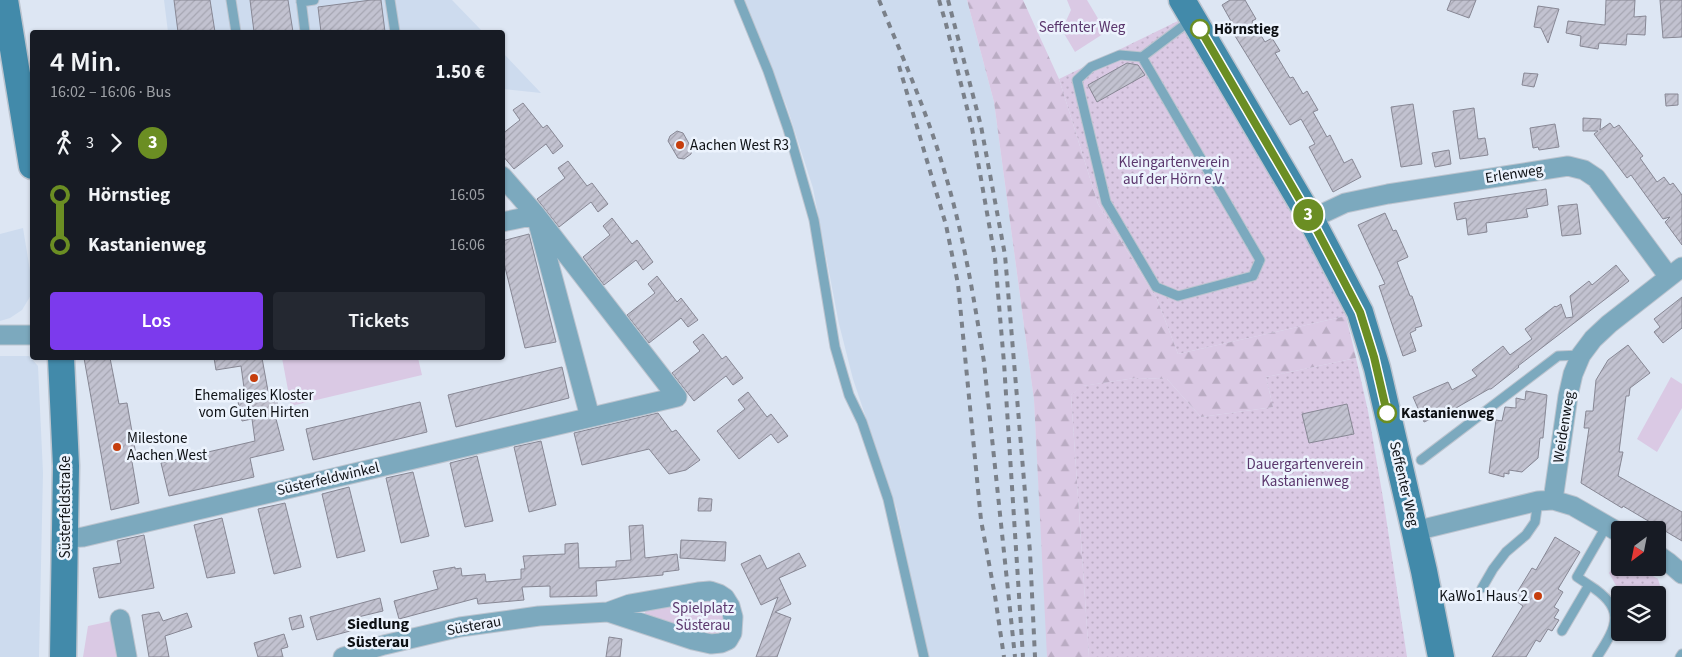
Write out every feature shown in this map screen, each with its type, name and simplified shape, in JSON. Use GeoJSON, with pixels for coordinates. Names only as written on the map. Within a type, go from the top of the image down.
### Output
{"type":"FeatureCollection","features":[{"type":"Feature","properties":{"kind":"street"},"geometry":{"type":"LineString","coordinates":[[4,8],[30,155]]}},
{"type":"Feature","properties":{"kind":"street","name":"Seffenter Weg"},"geometry":{"type":"LineString","coordinates":[[1188,9],[1311,219],[1360,312],[1377,368],[1425,575],[1441,657]]}},
{"type":"Feature","properties":{"kind":"street","name":"Erlenweg"},"geometry":{"type":"LineString","coordinates":[[1311,219],[1324,211],[1344,203],[1362,199],[1568,166],[1584,170],[1596,178],[1676,272]]}},
{"type":"Feature","properties":{"kind":"street"},"geometry":{"type":"LineString","coordinates":[[505,179],[536,215],[590,416]]}},
{"type":"Feature","properties":{"kind":"street"},"geometry":{"type":"LineString","coordinates":[[505,221],[536,215]]}},
{"type":"Feature","properties":{"kind":"street","name":"Süsterfeldwinkel"},"geometry":{"type":"LineString","coordinates":[[66,538],[83,537],[677,397],[536,215]]}},
{"type":"Feature","properties":{"kind":"street","name":"Weidenweg"},"geometry":{"type":"LineString","coordinates":[[1545,501],[1573,374],[1581,355],[1593,339],[1609,324],[1676,272]]}},
{"type":"Feature","properties":{"kind":"street"},"geometry":{"type":"LineString","coordinates":[[0,336],[30,335]]}},
{"type":"Feature","properties":{"kind":"street","name":"Süsterfeldstraße"},"geometry":{"type":"LineString","coordinates":[[61,360],[66,466],[63,657]]}},
{"type":"Feature","properties":{"kind":"street"},"geometry":{"type":"LineString","coordinates":[[1415,531],[1545,501],[1573,506],[1611,527]]}},
{"type":"Feature","properties":{"kind":"street"},"geometry":{"type":"LineString","coordinates":[[1666,561],[1682,574]]}},
{"type":"Feature","properties":{"kind":"street","name":"Süsterau"},"geometry":{"type":"LineString","coordinates":[[343,657],[460,627],[539,616],[608,612],[630,604],[710,591],[725,598],[730,606],[733,617],[732,633],[728,640],[711,644],[693,640],[608,612]]}},
{"type":"Feature","properties":{"kind":"street"},"geometry":{"type":"LineString","coordinates":[[120,619],[127,657]]}},
{"type":"Feature","properties":{"kind":"lane"},"geometry":{"type":"LineString","coordinates":[[231,0],[236,30]]}},
{"type":"Feature","properties":{"kind":"lane"},"geometry":{"type":"LineString","coordinates":[[305,30],[301,1],[314,0]]}},
{"type":"Feature","properties":{"kind":"lane"},"geometry":{"type":"LineString","coordinates":[[390,0],[395,30]]}},
{"type":"Feature","properties":{"kind":"lane"},"geometry":{"type":"LineString","coordinates":[[739,0],[768,71],[788,129],[811,211],[835,347],[850,395],[862,422],[888,499],[924,657]]}},
{"type":"Feature","properties":{"kind":"lane"},"geometry":{"type":"LineString","coordinates":[[1142,57],[1188,9]]}},
{"type":"Feature","properties":{"kind":"lane"},"geometry":{"type":"LineString","coordinates":[[1120,55],[1142,57],[1260,260],[1253,276],[1178,296],[1156,286],[1106,202],[1077,80],[1091,67],[1120,55]]}},
{"type":"Feature","properties":{"kind":"lane"},"geometry":{"type":"LineString","coordinates":[[1421,460],[1558,356],[1581,355]]}},
{"type":"Feature","properties":{"kind":"lane"},"geometry":{"type":"LineString","coordinates":[[1482,588],[1506,552],[1526,535],[1535,522],[1545,501]]}},
{"type":"Feature","properties":{"kind":"lane"},"geometry":{"type":"LineString","coordinates":[[1597,657],[1611,634],[1615,622],[1614,610],[1610,600],[1577,577],[1611,533]]}},
{"type":"Feature","properties":{"kind":"lane"},"geometry":{"type":"LineString","coordinates":[[1562,631],[1589,585]]}},
{"type":"Feature","properties":{"kind":"shaded area"},"geometry":{"type":"Polygon","coordinates":[[[164,0],[452,0],[481,30],[168,30],[164,0]]]}},
{"type":"Feature","properties":{"kind":"shaded area"},"geometry":{"type":"Polygon","coordinates":[[[744,0],[967,0],[994,102],[1034,400],[1048,657],[927,657],[897,510],[853,379],[839,324],[813,188],[787,107],[744,0]]]}},
{"type":"Feature","properties":{"kind":"shaded area"},"geometry":{"type":"Polygon","coordinates":[[[505,55],[541,93],[505,89],[505,55]]]}},
{"type":"Feature","properties":{"kind":"shaded area"},"geometry":{"type":"Polygon","coordinates":[[[23,228],[30,271],[30,297],[22,310],[10,318],[0,321],[0,234],[23,228]]]}},
{"type":"Feature","properties":{"kind":"shaded area"},"geometry":{"type":"Polygon","coordinates":[[[0,356],[29,356],[30,360],[33,360],[38,366],[43,473],[39,657],[0,657],[0,356]]]}},
{"type":"Feature","properties":{"kind":"green space"},"geometry":{"type":"Polygon","coordinates":[[[967,0],[1023,0],[1059,79],[1098,204],[1157,299],[1178,354],[1346,316],[1356,358],[1266,377],[1273,407],[1201,417],[1167,379],[1135,378],[1083,386],[1071,395],[1089,657],[1047,657],[1034,400],[994,102],[967,0]]]}},
{"type":"Feature","properties":{"kind":"green space","name":"Seffenter Weg"},"geometry":{"type":"Polygon","coordinates":[[[1067,0],[1087,0],[1106,32],[1075,52],[1062,30],[1071,10],[1067,0]]]}},
{"type":"Feature","properties":{"kind":"green space","name":"Kleingartenverein auf der Hörn e.V."},"geometry":{"type":"Polygon","coordinates":[[[1182,19],[1286,201],[1346,316],[1178,354],[1157,299],[1098,204],[1059,79],[1182,19]]]}},
{"type":"Feature","properties":{"kind":"green space","name":"Dauergartenverein Kastanienweg"},"geometry":{"type":"Polygon","coordinates":[[[1356,358],[1368,411],[1384,504],[1407,657],[1089,657],[1071,395],[1082,386],[1135,378],[1167,379],[1201,417],[1273,407],[1266,377],[1356,358]]]}},
{"type":"Feature","properties":{"kind":"green space"},"geometry":{"type":"Polygon","coordinates":[[[282,360],[418,360],[422,375],[291,406],[282,360]]]}},
{"type":"Feature","properties":{"kind":"green space"},"geometry":{"type":"Polygon","coordinates":[[[1671,377],[1682,384],[1682,408],[1657,452],[1637,439],[1671,377]]]}},
{"type":"Feature","properties":{"kind":"green space"},"geometry":{"type":"Polygon","coordinates":[[[1346,456],[1351,475],[1332,478],[1328,460],[1346,456]]]}},
{"type":"Feature","properties":{"kind":"green space"},"geometry":{"type":"Polygon","coordinates":[[[1611,570],[1611,576],[1653,576],[1658,579],[1660,586],[1616,586],[1609,573],[1611,570]]]}},
{"type":"Feature","properties":{"kind":"green space","name":"Spielplatz Süsterau"},"geometry":{"type":"Polygon","coordinates":[[[700,598],[716,601],[725,614],[724,633],[716,636],[643,618],[647,607],[700,598]]]}},
{"type":"Feature","properties":{"kind":"green space"},"geometry":{"type":"Polygon","coordinates":[[[111,621],[118,657],[83,657],[88,626],[111,621]]]}},
{"type":"Feature","properties":{"kind":"building"},"geometry":{"type":"Polygon","coordinates":[[[174,0],[210,0],[215,30],[178,30],[174,0]]]}},
{"type":"Feature","properties":{"kind":"building"},"geometry":{"type":"Polygon","coordinates":[[[250,0],[288,0],[293,30],[254,30],[250,0]]]}},
{"type":"Feature","properties":{"kind":"building"},"geometry":{"type":"Polygon","coordinates":[[[381,0],[385,30],[321,30],[318,7],[381,0]]]}},
{"type":"Feature","properties":{"kind":"building"},"geometry":{"type":"Polygon","coordinates":[[[1230,0],[1245,0],[1256,19],[1252,21],[1265,42],[1272,38],[1280,51],[1275,53],[1290,78],[1293,77],[1303,94],[1307,91],[1318,110],[1313,112],[1327,137],[1330,135],[1344,163],[1352,159],[1361,177],[1333,192],[1309,147],[1315,144],[1301,119],[1290,125],[1227,23],[1231,21],[1222,5],[1230,0]]]}},
{"type":"Feature","properties":{"kind":"building"},"geometry":{"type":"Polygon","coordinates":[[[1451,0],[1476,0],[1469,18],[1447,10],[1451,0]]]}},
{"type":"Feature","properties":{"kind":"building"},"geometry":{"type":"Polygon","coordinates":[[[1606,0],[1635,0],[1634,17],[1646,16],[1645,35],[1627,34],[1626,45],[1599,43],[1598,49],[1580,46],[1581,36],[1566,33],[1568,21],[1605,25],[1606,0]]]}},
{"type":"Feature","properties":{"kind":"building"},"geometry":{"type":"Polygon","coordinates":[[[1660,0],[1682,0],[1682,37],[1663,38],[1660,0]]]}},
{"type":"Feature","properties":{"kind":"building"},"geometry":{"type":"Polygon","coordinates":[[[1538,6],[1559,9],[1548,43],[1541,28],[1534,27],[1538,6]]]}},
{"type":"Feature","properties":{"kind":"building"},"geometry":{"type":"Polygon","coordinates":[[[1127,63],[1138,65],[1145,75],[1097,102],[1088,85],[1127,63]]]}},
{"type":"Feature","properties":{"kind":"building"},"geometry":{"type":"Polygon","coordinates":[[[1524,73],[1538,74],[1534,87],[1522,85],[1524,73]]]}},
{"type":"Feature","properties":{"kind":"building"},"geometry":{"type":"Polygon","coordinates":[[[1665,94],[1678,94],[1678,105],[1666,106],[1665,94]]]}},
{"type":"Feature","properties":{"kind":"building"},"geometry":{"type":"Polygon","coordinates":[[[523,103],[543,128],[547,125],[563,146],[553,154],[546,144],[514,169],[505,158],[505,132],[520,120],[513,110],[523,103]]]}},
{"type":"Feature","properties":{"kind":"building"},"geometry":{"type":"Polygon","coordinates":[[[1413,104],[1422,164],[1401,167],[1391,107],[1413,104]]]}},
{"type":"Feature","properties":{"kind":"building"},"geometry":{"type":"Polygon","coordinates":[[[1474,108],[1478,139],[1485,138],[1488,155],[1460,159],[1453,111],[1474,108]]]}},
{"type":"Feature","properties":{"kind":"building"},"geometry":{"type":"Polygon","coordinates":[[[1583,118],[1601,119],[1600,130],[1610,123],[1614,128],[1619,125],[1643,156],[1640,158],[1657,182],[1664,177],[1670,185],[1673,183],[1682,195],[1682,245],[1665,222],[1670,217],[1663,219],[1631,175],[1627,178],[1594,134],[1598,131],[1583,131],[1583,118]]]}},
{"type":"Feature","properties":{"kind":"building"},"geometry":{"type":"Polygon","coordinates":[[[1555,124],[1559,147],[1539,150],[1538,147],[1533,148],[1530,128],[1555,124]]]}},
{"type":"Feature","properties":{"kind":"building","name":"Aachen West R3"},"geometry":{"type":"Polygon","coordinates":[[[677,131],[683,133],[692,149],[691,154],[684,159],[678,158],[668,141],[670,136],[677,131]]]}},
{"type":"Feature","properties":{"kind":"building"},"geometry":{"type":"Polygon","coordinates":[[[1449,150],[1451,164],[1435,167],[1432,153],[1449,150]]]}},
{"type":"Feature","properties":{"kind":"building"},"geometry":{"type":"Polygon","coordinates":[[[568,161],[587,186],[592,183],[608,204],[598,212],[591,202],[559,227],[537,199],[565,178],[558,168],[568,161]]]}},
{"type":"Feature","properties":{"kind":"building"},"geometry":{"type":"Polygon","coordinates":[[[1546,189],[1548,205],[1526,209],[1528,217],[1486,223],[1487,232],[1468,235],[1466,218],[1457,220],[1454,203],[1546,189]]]}},
{"type":"Feature","properties":{"kind":"building"},"geometry":{"type":"Polygon","coordinates":[[[1577,204],[1581,234],[1562,236],[1558,206],[1577,204]]]}},
{"type":"Feature","properties":{"kind":"building"},"geometry":{"type":"Polygon","coordinates":[[[1385,213],[1393,231],[1396,230],[1408,257],[1397,262],[1410,296],[1412,296],[1422,326],[1415,328],[1416,330],[1410,333],[1416,351],[1403,356],[1379,286],[1385,284],[1358,225],[1385,213]]]}},
{"type":"Feature","properties":{"kind":"building"},"geometry":{"type":"Polygon","coordinates":[[[612,218],[632,244],[637,240],[653,262],[643,270],[636,260],[604,285],[583,257],[610,235],[603,226],[612,218]]]}},
{"type":"Feature","properties":{"kind":"building"},"geometry":{"type":"Polygon","coordinates":[[[529,234],[556,342],[525,348],[505,267],[505,240],[529,234]]]}},
{"type":"Feature","properties":{"kind":"building"},"geometry":{"type":"Polygon","coordinates":[[[1616,265],[1629,281],[1491,389],[1456,408],[1424,422],[1413,397],[1448,382],[1452,390],[1477,376],[1472,370],[1503,346],[1510,355],[1532,339],[1525,329],[1555,306],[1561,304],[1566,318],[1573,317],[1570,296],[1589,281],[1592,285],[1616,265]]]}},
{"type":"Feature","properties":{"kind":"building"},"geometry":{"type":"Polygon","coordinates":[[[657,276],[677,302],[681,298],[698,320],[688,327],[681,318],[649,343],[627,315],[655,293],[648,284],[657,276]]]}},
{"type":"Feature","properties":{"kind":"building"},"geometry":{"type":"Polygon","coordinates":[[[1682,297],[1682,328],[1663,343],[1654,332],[1660,327],[1654,319],[1682,297]]]}},
{"type":"Feature","properties":{"kind":"building"},"geometry":{"type":"Polygon","coordinates":[[[703,334],[722,359],[726,356],[743,378],[733,385],[726,376],[694,401],[672,373],[700,351],[693,342],[703,334]]]}},
{"type":"Feature","properties":{"kind":"building"},"geometry":{"type":"Polygon","coordinates":[[[1628,345],[1650,373],[1630,388],[1629,396],[1626,396],[1619,452],[1623,452],[1618,476],[1682,512],[1682,541],[1666,532],[1666,521],[1648,521],[1623,506],[1622,508],[1581,483],[1589,428],[1584,428],[1586,411],[1593,411],[1596,380],[1608,360],[1628,345]]]}},
{"type":"Feature","properties":{"kind":"building","name":"Milestone Aachen West"},"geometry":{"type":"Polygon","coordinates":[[[84,360],[110,360],[119,404],[127,403],[136,455],[131,456],[139,503],[111,510],[84,360]]]}},
{"type":"Feature","properties":{"kind":"building"},"geometry":{"type":"Polygon","coordinates":[[[214,360],[262,360],[268,391],[275,390],[279,414],[275,415],[284,450],[250,458],[254,477],[169,496],[161,463],[255,441],[252,419],[242,421],[237,397],[245,395],[241,366],[216,370],[214,360]]]}},
{"type":"Feature","properties":{"kind":"building"},"geometry":{"type":"Polygon","coordinates":[[[562,367],[569,398],[456,427],[448,395],[562,367]]]}},
{"type":"Feature","properties":{"kind":"building"},"geometry":{"type":"Polygon","coordinates":[[[1526,391],[1547,395],[1543,438],[1540,438],[1538,458],[1522,472],[1509,470],[1509,474],[1504,473],[1504,477],[1489,473],[1496,420],[1502,421],[1505,407],[1516,408],[1516,398],[1525,400],[1526,391]]]}},
{"type":"Feature","properties":{"kind":"building"},"geometry":{"type":"Polygon","coordinates":[[[748,392],[767,417],[771,414],[788,436],[778,443],[771,434],[739,459],[717,431],[745,409],[738,400],[748,392]]]}},
{"type":"Feature","properties":{"kind":"building"},"geometry":{"type":"Polygon","coordinates":[[[420,402],[427,432],[313,460],[306,429],[420,402]]]}},
{"type":"Feature","properties":{"kind":"building"},"geometry":{"type":"Polygon","coordinates":[[[1347,404],[1354,434],[1309,443],[1302,414],[1347,404]]]}},
{"type":"Feature","properties":{"kind":"building"},"geometry":{"type":"Polygon","coordinates":[[[658,413],[672,432],[676,430],[700,460],[686,470],[669,474],[649,449],[582,465],[574,433],[658,413]]]}},
{"type":"Feature","properties":{"kind":"building"},"geometry":{"type":"Polygon","coordinates":[[[541,441],[556,505],[529,512],[514,447],[541,441]]]}},
{"type":"Feature","properties":{"kind":"building"},"geometry":{"type":"Polygon","coordinates":[[[477,456],[493,521],[465,527],[450,463],[477,456]]]}},
{"type":"Feature","properties":{"kind":"building"},"geometry":{"type":"Polygon","coordinates":[[[413,472],[429,536],[401,543],[386,478],[413,472]]]}},
{"type":"Feature","properties":{"kind":"building"},"geometry":{"type":"Polygon","coordinates":[[[349,487],[365,551],[337,558],[322,494],[349,487]]]}},
{"type":"Feature","properties":{"kind":"building"},"geometry":{"type":"Polygon","coordinates":[[[699,498],[712,499],[711,511],[698,511],[699,498]]]}},
{"type":"Feature","properties":{"kind":"building"},"geometry":{"type":"Polygon","coordinates":[[[285,503],[301,567],[274,574],[258,509],[285,503]]]}},
{"type":"Feature","properties":{"kind":"building"},"geometry":{"type":"Polygon","coordinates":[[[222,518],[235,573],[207,578],[194,525],[222,518]]]}},
{"type":"Feature","properties":{"kind":"building"},"geometry":{"type":"Polygon","coordinates":[[[643,525],[645,558],[677,554],[679,570],[663,572],[663,575],[596,581],[597,596],[550,597],[550,586],[522,587],[524,600],[478,604],[477,598],[399,619],[394,601],[438,589],[433,571],[455,567],[455,569],[461,568],[462,576],[485,574],[486,582],[521,579],[521,569],[525,569],[523,556],[565,554],[565,544],[578,543],[579,568],[616,567],[616,561],[631,560],[629,526],[643,525]]]}},
{"type":"Feature","properties":{"kind":"building"},"geometry":{"type":"Polygon","coordinates":[[[144,535],[154,588],[99,598],[93,568],[121,563],[117,541],[144,535]]]}},
{"type":"Feature","properties":{"kind":"building","name":"KaWo1 Haus 2"},"geometry":{"type":"Polygon","coordinates":[[[1555,537],[1580,552],[1558,589],[1563,592],[1554,607],[1559,610],[1554,618],[1559,620],[1552,631],[1548,629],[1540,642],[1536,640],[1526,657],[1492,657],[1523,606],[1513,599],[1532,568],[1536,570],[1555,537]]]}},
{"type":"Feature","properties":{"kind":"building"},"geometry":{"type":"Polygon","coordinates":[[[681,540],[726,542],[725,561],[680,558],[681,540]]]}},
{"type":"Feature","properties":{"kind":"building"},"geometry":{"type":"Polygon","coordinates":[[[799,553],[806,566],[779,578],[791,604],[775,612],[791,618],[777,657],[756,657],[778,597],[761,605],[741,564],[760,555],[767,569],[799,553]]]}},
{"type":"Feature","properties":{"kind":"building"},"geometry":{"type":"Polygon","coordinates":[[[380,598],[383,611],[358,617],[361,628],[317,640],[310,617],[380,598]]]}},
{"type":"Feature","properties":{"kind":"building"},"geometry":{"type":"Polygon","coordinates":[[[159,612],[163,621],[187,613],[192,627],[165,636],[169,657],[149,657],[142,615],[159,612]]]}},
{"type":"Feature","properties":{"kind":"building"},"geometry":{"type":"Polygon","coordinates":[[[301,615],[304,627],[292,630],[289,618],[301,615]]]}},
{"type":"Feature","properties":{"kind":"building"},"geometry":{"type":"Polygon","coordinates":[[[284,634],[288,647],[281,649],[283,657],[258,657],[254,643],[284,634]]]}},
{"type":"Feature","properties":{"kind":"building"},"geometry":{"type":"Polygon","coordinates":[[[609,637],[622,639],[620,657],[606,657],[609,637]]]}},
{"type":"Feature","properties":{"kind":"railway"},"geometry":{"type":"LineString","coordinates":[[879,0],[914,84],[937,148],[951,193],[967,265],[984,362],[1015,657]]}},
{"type":"Feature","properties":{"kind":"railway"},"geometry":{"type":"LineString","coordinates":[[939,0],[972,128],[995,258],[1004,363],[1023,657]]}},
{"type":"Feature","properties":{"kind":"railway"},"geometry":{"type":"LineString","coordinates":[[948,0],[981,126],[1005,255],[1030,552],[1035,657]]}},
{"type":"Feature","properties":{"kind":"railway"},"geometry":{"type":"LineString","coordinates":[[899,66],[946,225],[958,284],[981,520],[1004,657]]}},
{"type":"Feature","properties":{"kind":"bus line","name":"3"},"geometry":{"type":"LineString","coordinates":[[1200,29],[1311,219],[1360,312],[1368,334],[1387,413]]}},
{"type":"Feature","properties":{"kind":"place","name":"Hörnstieg"},"geometry":{"type":"Point","coordinates":[1200,29]}},
{"type":"Feature","properties":{"kind":"place","name":"Aachen West R3"},"geometry":{"type":"Point","coordinates":[680,145]}},
{"type":"Feature","properties":{"kind":"place","name":"Ehemaliges Kloster vom Guten Hirten"},"geometry":{"type":"Point","coordinates":[254,378]}},
{"type":"Feature","properties":{"kind":"place","name":"Kastanienweg"},"geometry":{"type":"Point","coordinates":[1387,413]}},
{"type":"Feature","properties":{"kind":"place","name":"Milestone Aachen West"},"geometry":{"type":"Point","coordinates":[117,447]}},
{"type":"Feature","properties":{"kind":"place","name":"KaWo1 Haus 2"},"geometry":{"type":"Point","coordinates":[1538,596]}},
{"type":"Feature","properties":{"kind":"district","name":"Siedlung Süsterau"},"geometry":{"type":"Point","coordinates":[378,633]}}]}
